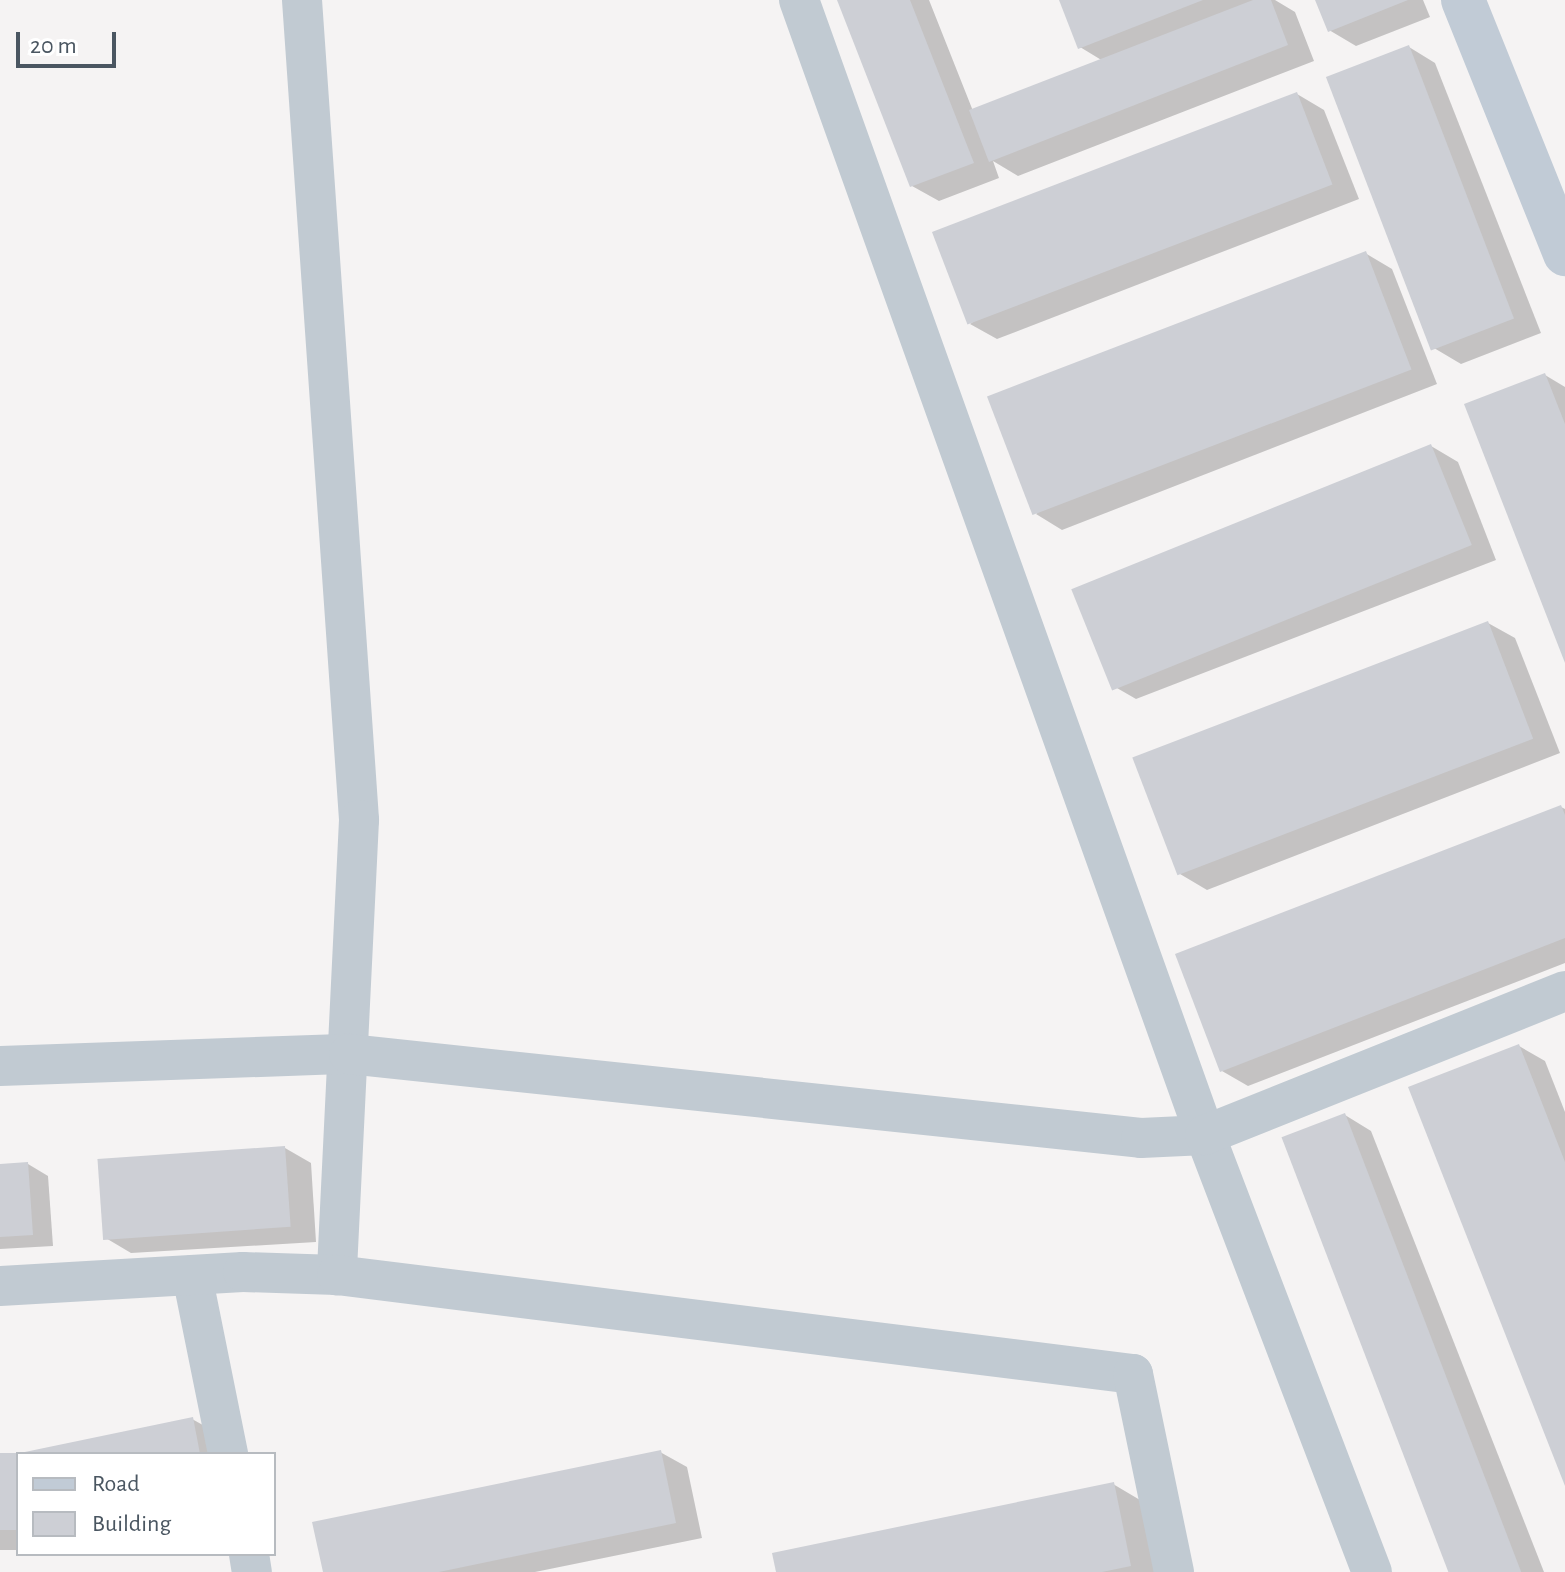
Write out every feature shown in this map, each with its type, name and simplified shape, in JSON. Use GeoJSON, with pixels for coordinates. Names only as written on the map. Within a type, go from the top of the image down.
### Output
{"type":"FeatureCollection","features":[{"type":"Feature","properties":{"kind":"street"},"geometry":{"type":"LineString","coordinates":[[302,0],[359,820],[337,1275]]}},
{"type":"Feature","properties":{"kind":"street"},"geometry":{"type":"LineString","coordinates":[[799,0],[1205,1135],[1372,1572]]}},
{"type":"Feature","properties":{"kind":"street"},"geometry":{"type":"LineString","coordinates":[[1463,0],[1565,254]]}},
{"type":"Feature","properties":{"kind":"street"},"geometry":{"type":"LineString","coordinates":[[0,1066],[349,1054],[1141,1138],[1205,1135],[1565,991]]}},
{"type":"Feature","properties":{"kind":"street"},"geometry":{"type":"LineString","coordinates":[[192,1275],[228,1452]]}},
{"type":"Feature","properties":{"kind":"street"},"geometry":{"type":"LineString","coordinates":[[0,1286],[192,1275],[337,1275],[1133,1374],[1174,1572]]}},
{"type":"Feature","properties":{"kind":"building"},"geometry":{"type":"Polygon","coordinates":[[[837,0],[910,0],[974,163],[910,187],[837,0]]]}},
{"type":"Feature","properties":{"kind":"building"},"geometry":{"type":"Polygon","coordinates":[[[1059,0],[1203,0],[1078,49],[1059,0]]]}},
{"type":"Feature","properties":{"kind":"building"},"geometry":{"type":"Polygon","coordinates":[[[1253,0],[1271,0],[1288,45],[989,162],[969,110],[1253,0]]]}},
{"type":"Feature","properties":{"kind":"building"},"geometry":{"type":"Polygon","coordinates":[[[1315,0],[1408,0],[1328,32],[1315,0]]]}},
{"type":"Feature","properties":{"kind":"building"},"geometry":{"type":"Polygon","coordinates":[[[1409,45],[1514,319],[1431,350],[1326,77],[1409,45]]]}},
{"type":"Feature","properties":{"kind":"building"},"geometry":{"type":"Polygon","coordinates":[[[1297,92],[1332,184],[967,325],[932,232],[1297,92]]]}},
{"type":"Feature","properties":{"kind":"building"},"geometry":{"type":"Polygon","coordinates":[[[1366,251],[1412,370],[1032,515],[987,396],[1366,251]]]}},
{"type":"Feature","properties":{"kind":"building"},"geometry":{"type":"Polygon","coordinates":[[[1545,373],[1565,424],[1565,663],[1464,404],[1545,373]]]}},
{"type":"Feature","properties":{"kind":"building"},"geometry":{"type":"Polygon","coordinates":[[[1431,444],[1472,545],[1112,690],[1071,589],[1431,444]]]}},
{"type":"Feature","properties":{"kind":"building"},"geometry":{"type":"Polygon","coordinates":[[[1488,621],[1533,739],[1177,875],[1132,758],[1488,621]]]}},
{"type":"Feature","properties":{"kind":"building"},"geometry":{"type":"Polygon","coordinates":[[[1561,805],[1565,815],[1565,938],[1220,1072],[1175,954],[1561,805]]]}},
{"type":"Feature","properties":{"kind":"building"},"geometry":{"type":"Polygon","coordinates":[[[1519,1044],[1565,1162],[1565,1486],[1408,1087],[1519,1044]]]}},
{"type":"Feature","properties":{"kind":"building"},"geometry":{"type":"Polygon","coordinates":[[[1345,1113],[1521,1572],[1448,1572],[1282,1137],[1345,1113]]]}},
{"type":"Feature","properties":{"kind":"building"},"geometry":{"type":"Polygon","coordinates":[[[285,1146],[291,1227],[103,1240],[97,1159],[285,1146]]]}},
{"type":"Feature","properties":{"kind":"building"},"geometry":{"type":"Polygon","coordinates":[[[28,1162],[33,1235],[0,1237],[0,1164],[28,1162]]]}},
{"type":"Feature","properties":{"kind":"building"},"geometry":{"type":"Polygon","coordinates":[[[193,1417],[200,1452],[25,1452],[193,1417]]]}},
{"type":"Feature","properties":{"kind":"building"},"geometry":{"type":"Polygon","coordinates":[[[661,1450],[676,1523],[439,1572],[323,1572],[312,1522],[661,1450]]]}},
{"type":"Feature","properties":{"kind":"building"},"geometry":{"type":"Polygon","coordinates":[[[0,1453],[16,1453],[16,1530],[0,1530],[0,1453]]]}},
{"type":"Feature","properties":{"kind":"building"},"geometry":{"type":"Polygon","coordinates":[[[1114,1482],[1131,1566],[1102,1572],[776,1572],[772,1553],[1114,1482]]]}}]}
